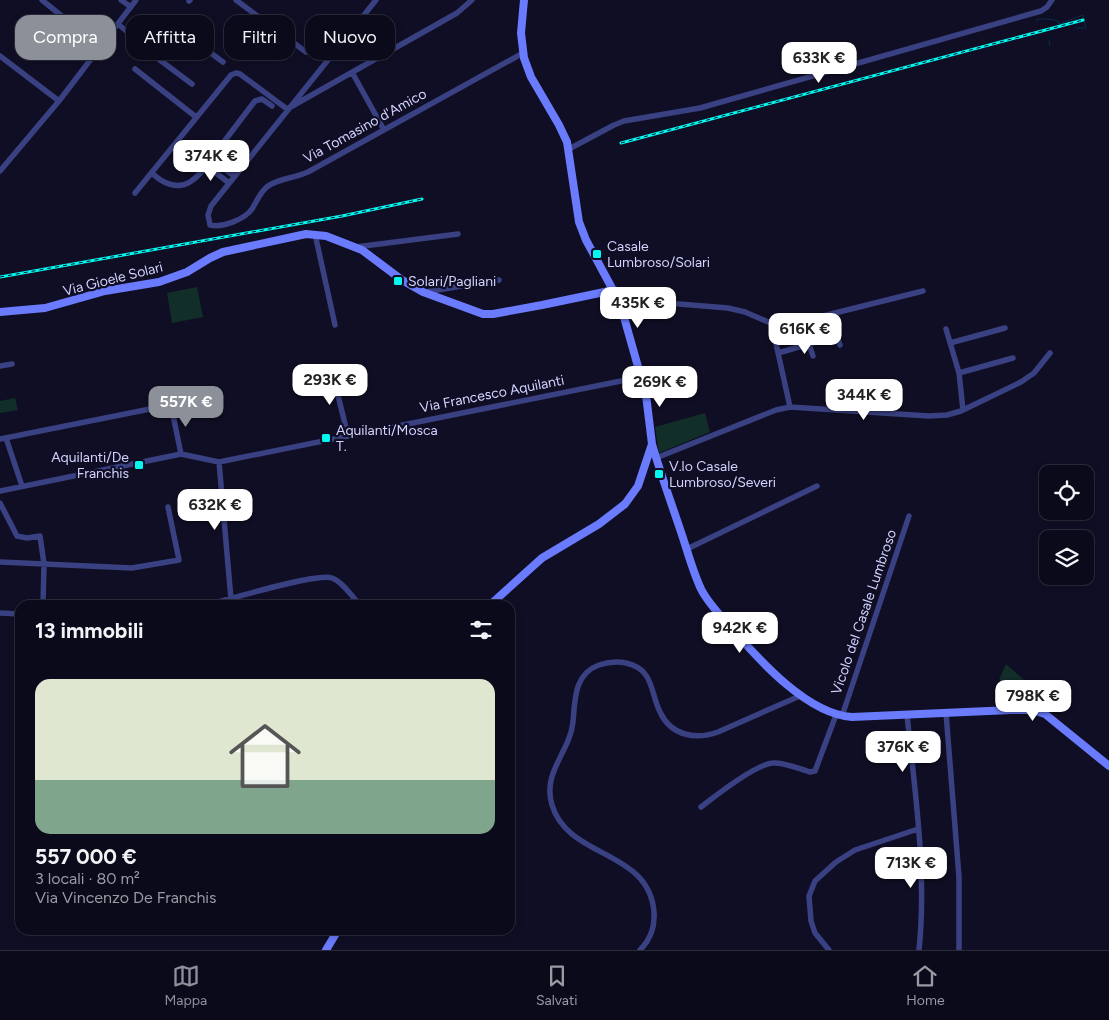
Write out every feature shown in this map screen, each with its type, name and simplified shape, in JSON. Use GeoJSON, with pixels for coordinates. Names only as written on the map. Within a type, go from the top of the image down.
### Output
{"type":"FeatureCollection","features":[{"type":"Feature","properties":{"kind":"street"},"geometry":{"type":"LineString","coordinates":[[42,0],[61,15]]}},
{"type":"Feature","properties":{"kind":"street"},"geometry":{"type":"LineString","coordinates":[[121,0],[131,7]]}},
{"type":"Feature","properties":{"kind":"street"},"geometry":{"type":"LineString","coordinates":[[116,27],[136,0]]}},
{"type":"Feature","properties":{"kind":"street"},"geometry":{"type":"LineString","coordinates":[[236,0],[305,51]]}},
{"type":"Feature","properties":{"kind":"street"},"geometry":{"type":"LineString","coordinates":[[206,165],[229,183],[376,0]]}},
{"type":"Feature","properties":{"kind":"street"},"geometry":{"type":"LineString","coordinates":[[287,109],[353,74],[460,12],[472,0]]}},
{"type":"Feature","properties":{"kind":"street","name":"Vicolo del Casale Lumbroso"},"geometry":{"type":"LineString","coordinates":[[524,0],[521,25],[523,53],[531,77],[561,128],[569,149],[579,224],[618,299],[647,400],[652,444],[656,458],[702,590],[717,611],[766,666],[802,695],[826,710],[852,717],[1017,709],[1038,712],[1062,727],[1109,766]]}},
{"type":"Feature","properties":{"kind":"street"},"geometry":{"type":"LineString","coordinates":[[569,149],[624,121],[700,108],[1041,11],[1052,0]]}},
{"type":"Feature","properties":{"kind":"street"},"geometry":{"type":"LineString","coordinates":[[118,24],[126,31]]}},
{"type":"Feature","properties":{"kind":"street","name":"Via Tomasino d'Amico"},"geometry":{"type":"LineString","coordinates":[[229,183],[208,211],[211,225],[240,219],[250,212],[263,191],[270,185],[308,172],[523,53]]}},
{"type":"Feature","properties":{"kind":"street"},"geometry":{"type":"LineString","coordinates":[[214,55],[223,62]]}},
{"type":"Feature","properties":{"kind":"street"},"geometry":{"type":"LineString","coordinates":[[0,56],[59,101]]}},
{"type":"Feature","properties":{"kind":"street"},"geometry":{"type":"LineString","coordinates":[[0,171],[59,101],[90,60]]}},
{"type":"Feature","properties":{"kind":"street"},"geometry":{"type":"LineString","coordinates":[[159,60],[192,84]]}},
{"type":"Feature","properties":{"kind":"street"},"geometry":{"type":"LineString","coordinates":[[135,69],[196,117]]}},
{"type":"Feature","properties":{"kind":"street"},"geometry":{"type":"LineString","coordinates":[[135,193],[228,77],[236,73],[241,75],[287,109]]}},
{"type":"Feature","properties":{"kind":"street"},"geometry":{"type":"LineString","coordinates":[[353,74],[384,130]]}},
{"type":"Feature","properties":{"kind":"street"},"geometry":{"type":"LineString","coordinates":[[152,174],[166,183],[180,185],[188,183],[196,178],[256,100],[263,100],[272,106]]}},
{"type":"Feature","properties":{"kind":"street"},"geometry":{"type":"LineString","coordinates":[[211,159],[234,176]]}},
{"type":"Feature","properties":{"kind":"street","name":"Via Gioele Solari"},"geometry":{"type":"LineString","coordinates":[[0,312],[48,308],[102,292],[156,283],[184,273],[210,258],[226,252],[303,234],[315,234],[332,238],[356,247],[367,253],[402,280],[423,292],[476,313],[490,315],[614,290]]}},
{"type":"Feature","properties":{"kind":"street"},"geometry":{"type":"LineString","coordinates":[[315,234],[335,325]]}},
{"type":"Feature","properties":{"kind":"street"},"geometry":{"type":"LineString","coordinates":[[356,247],[458,234]]}},
{"type":"Feature","properties":{"kind":"street"},"geometry":{"type":"LineString","coordinates":[[423,292],[499,280]]}},
{"type":"Feature","properties":{"kind":"street"},"geometry":{"type":"LineString","coordinates":[[618,299],[728,308],[745,312],[775,325],[783,326],[923,291]]}},
{"type":"Feature","properties":{"kind":"street"},"geometry":{"type":"LineString","coordinates":[[775,325],[773,330],[790,407]]}},
{"type":"Feature","properties":{"kind":"street"},"geometry":{"type":"LineString","coordinates":[[950,343],[1005,328]]}},
{"type":"Feature","properties":{"kind":"street"},"geometry":{"type":"LineString","coordinates":[[946,329],[959,373],[963,410]]}},
{"type":"Feature","properties":{"kind":"street"},"geometry":{"type":"LineString","coordinates":[[800,332],[813,356]]}},
{"type":"Feature","properties":{"kind":"street"},"geometry":{"type":"LineString","coordinates":[[778,353],[837,336],[840,345]]}},
{"type":"Feature","properties":{"kind":"street"},"geometry":{"type":"LineString","coordinates":[[656,458],[776,410],[790,407],[932,416],[950,414],[963,410],[1023,381],[1034,373],[1050,353]]}},
{"type":"Feature","properties":{"kind":"street"},"geometry":{"type":"LineString","coordinates":[[959,373],[1013,358]]}},
{"type":"Feature","properties":{"kind":"street"},"geometry":{"type":"LineString","coordinates":[[0,366],[12,364]]}},
{"type":"Feature","properties":{"kind":"street"},"geometry":{"type":"LineString","coordinates":[[332,371],[348,436]]}},
{"type":"Feature","properties":{"kind":"street","name":"Via Francesco Aquilanti"},"geometry":{"type":"LineString","coordinates":[[0,491],[181,454],[219,462],[641,377]]}},
{"type":"Feature","properties":{"kind":"street"},"geometry":{"type":"LineString","coordinates":[[22,486],[3,438],[214,396]]}},
{"type":"Feature","properties":{"kind":"street"},"geometry":{"type":"LineString","coordinates":[[171,405],[181,454]]}},
{"type":"Feature","properties":{"kind":"street"},"geometry":{"type":"LineString","coordinates":[[496,600],[542,558],[599,524],[625,504],[638,486],[652,444]]}},
{"type":"Feature","properties":{"kind":"street"},"geometry":{"type":"LineString","coordinates":[[219,462],[231,599]]}},
{"type":"Feature","properties":{"kind":"street"},"geometry":{"type":"LineString","coordinates":[[687,549],[817,486]]}},
{"type":"Feature","properties":{"kind":"street"},"geometry":{"type":"LineString","coordinates":[[0,503],[17,536],[27,538],[40,536],[44,564],[42,600]]}},
{"type":"Feature","properties":{"kind":"street"},"geometry":{"type":"LineString","coordinates":[[0,562],[132,568],[179,560],[168,508]]}},
{"type":"Feature","properties":{"kind":"street","name":"Vicolo del Casale Lumbroso"},"geometry":{"type":"LineString","coordinates":[[839,715],[909,516]]}},
{"type":"Feature","properties":{"kind":"street"},"geometry":{"type":"LineString","coordinates":[[227,600],[306,579],[326,576],[337,581],[355,600]]}},
{"type":"Feature","properties":{"kind":"street"},"geometry":{"type":"LineString","coordinates":[[0,614],[15,614]]}},
{"type":"Feature","properties":{"kind":"street"},"geometry":{"type":"LineString","coordinates":[[640,950],[648,939],[654,922],[653,902],[648,887],[628,867],[572,834],[558,817],[551,803],[552,777],[571,732],[575,696],[580,681],[592,668],[603,664],[620,662],[634,666],[649,679],[659,711],[667,724],[678,732],[693,736],[720,731],[802,695]]}},
{"type":"Feature","properties":{"kind":"street"},"geometry":{"type":"LineString","coordinates":[[946,713],[959,877],[959,950]]}},
{"type":"Feature","properties":{"kind":"street"},"geometry":{"type":"LineString","coordinates":[[907,714],[918,829],[922,905],[919,950]]}},
{"type":"Feature","properties":{"kind":"street"},"geometry":{"type":"LineString","coordinates":[[701,807],[732,784],[768,764],[780,763],[810,772],[815,771],[839,715]]}},
{"type":"Feature","properties":{"kind":"street"},"geometry":{"type":"LineString","coordinates":[[829,950],[815,933],[810,921],[809,896],[815,881],[836,862],[855,850],[918,829]]}},
{"type":"Feature","properties":{"kind":"street"},"geometry":{"type":"LineString","coordinates":[[326,950],[335,935]]}},
{"type":"Feature","properties":{"kind":"green space"},"geometry":{"type":"Polygon","coordinates":[[[197,287],[203,317],[172,323],[167,293],[197,287]]]}},
{"type":"Feature","properties":{"kind":"green space"},"geometry":{"type":"Polygon","coordinates":[[[15,398],[18,410],[0,413],[0,401],[15,398]]]}},
{"type":"Feature","properties":{"kind":"green space"},"geometry":{"type":"Polygon","coordinates":[[[705,413],[710,432],[659,453],[655,427],[705,413]]]}},
{"type":"Feature","properties":{"kind":"green space"},"geometry":{"type":"Polygon","coordinates":[[[1006,664],[1037,691],[1026,703],[999,680],[1006,664]]]}},
{"type":"Feature","properties":{"kind":"waterway"},"geometry":{"type":"LineString","coordinates":[[1036,20],[1053,20],[1058,21],[1059,24],[1083,15],[1086,28],[1076,28]]}},
{"type":"Feature","properties":{"kind":"waterway"},"geometry":{"type":"LineString","coordinates":[[1049,40],[1050,46]]}},
{"type":"Feature","properties":{"kind":"railway"},"geometry":{"type":"LineString","coordinates":[[621,143],[1083,20]]}},
{"type":"Feature","properties":{"kind":"railway"},"geometry":{"type":"LineString","coordinates":[[0,277],[342,216],[422,199]]}},
{"type":"Feature","properties":{"kind":"place","name":"Casale Lumbroso/Solari"},"geometry":{"type":"Point","coordinates":[597,254]}},
{"type":"Feature","properties":{"kind":"place","name":"Solari/Pagliani"},"geometry":{"type":"Point","coordinates":[398,281]}},
{"type":"Feature","properties":{"kind":"place","name":"Aquilanti/Mosca T."},"geometry":{"type":"Point","coordinates":[326,438]}},
{"type":"Feature","properties":{"kind":"place","name":"Aquilanti/De Franchis"},"geometry":{"type":"Point","coordinates":[139,465]}},
{"type":"Feature","properties":{"kind":"place","name":"V.lo Casale Lumbroso/Severi"},"geometry":{"type":"Point","coordinates":[659,474]}}]}
